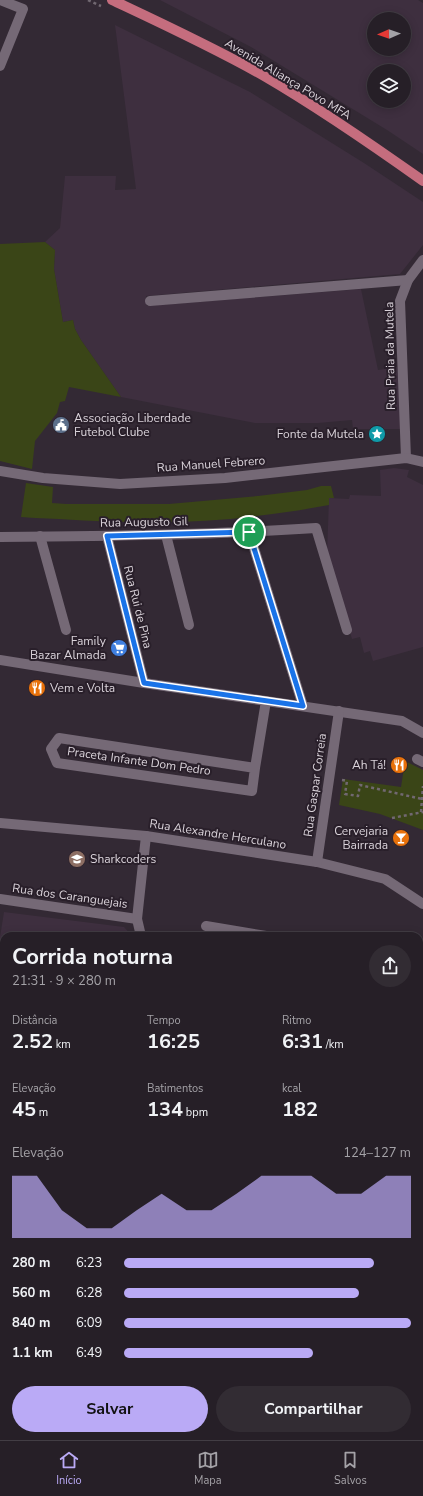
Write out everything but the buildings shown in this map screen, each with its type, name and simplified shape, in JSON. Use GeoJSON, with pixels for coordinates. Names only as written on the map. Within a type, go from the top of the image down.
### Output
{"type":"FeatureCollection","features":[{"type":"Feature","properties":{"kind":"main road","name":"Avenida Aliança Povo MFA"},"geometry":{"type":"LineString","coordinates":[[112,0],[170,27],[263,76],[364,139],[423,181]]}},
{"type":"Feature","properties":{"kind":"street"},"geometry":{"type":"LineString","coordinates":[[0,0],[23,9],[0,66]]}},
{"type":"Feature","properties":{"kind":"street","name":"Rua Praia da Mutela"},"geometry":{"type":"LineString","coordinates":[[406,458],[400,301],[408,280],[423,260]]}},
{"type":"Feature","properties":{"kind":"street"},"geometry":{"type":"LineString","coordinates":[[150,301],[408,280]]}},
{"type":"Feature","properties":{"kind":"street","name":"Rua Manuel Febrero"},"geometry":{"type":"LineString","coordinates":[[0,471],[43,478],[120,484],[225,478],[406,458],[423,462]]}},
{"type":"Feature","properties":{"kind":"street","name":"Rua Augusto Gil"},"geometry":{"type":"LineString","coordinates":[[0,537],[166,535],[316,528],[347,630]]}},
{"type":"Feature","properties":{"kind":"street"},"geometry":{"type":"LineString","coordinates":[[249,532],[303,706]]}},
{"type":"Feature","properties":{"kind":"street"},"geometry":{"type":"LineString","coordinates":[[166,535],[189,625]]}},
{"type":"Feature","properties":{"kind":"street"},"geometry":{"type":"LineString","coordinates":[[40,536],[66,630]]}},
{"type":"Feature","properties":{"kind":"street","name":"Rua Rui de Pina"},"geometry":{"type":"LineString","coordinates":[[107,536],[144,683]]}},
{"type":"Feature","properties":{"kind":"street"},"geometry":{"type":"LineString","coordinates":[[0,660],[402,721],[423,733]]}},
{"type":"Feature","properties":{"kind":"street","name":"Praceta Infante Dom Pedro"},"geometry":{"type":"LineString","coordinates":[[255,768],[59,738],[51,749],[57,763],[252,791],[266,701]]}},
{"type":"Feature","properties":{"kind":"street","name":"Rua Gaspar Correia"},"geometry":{"type":"LineString","coordinates":[[317,862],[339,712]]}},
{"type":"Feature","properties":{"kind":"street","name":"Rua Alexandre Herculano"},"geometry":{"type":"LineString","coordinates":[[0,823],[146,836],[317,862],[385,879],[423,904]]}},
{"type":"Feature","properties":{"kind":"street"},"geometry":{"type":"LineString","coordinates":[[140,932],[137,919],[146,836]]}},
{"type":"Feature","properties":{"kind":"street","name":"Rua dos Caranguejais"},"geometry":{"type":"LineString","coordinates":[[0,899],[137,919]]}},
{"type":"Feature","properties":{"kind":"street"},"geometry":{"type":"LineString","coordinates":[[206,926],[242,932]]}},
{"type":"Feature","properties":{"kind":"path"},"geometry":{"type":"LineString","coordinates":[[88,0],[102,7]]}},
{"type":"Feature","properties":{"kind":"path"},"geometry":{"type":"LineString","coordinates":[[342,780],[347,781],[345,794],[358,796],[360,786],[422,799]]}},
{"type":"Feature","properties":{"kind":"path"},"geometry":{"type":"LineString","coordinates":[[392,818],[422,812],[423,786]]}},
{"type":"Feature","properties":{"kind":"shaded area"},"geometry":{"type":"Polygon","coordinates":[[[160,0],[418,0],[423,3],[423,154],[387,130],[251,47],[160,0]]]}},
{"type":"Feature","properties":{"kind":"shaded area"},"geometry":{"type":"Polygon","coordinates":[[[115,25],[250,92],[364,163],[423,202],[423,245],[400,274],[146,296],[147,306],[361,289],[378,370],[397,367],[402,429],[353,429],[352,420],[318,423],[255,423],[121,397],[81,340],[75,329],[73,320],[63,322],[54,269],[55,250],[45,242],[60,228],[65,176],[116,176],[115,190],[136,189],[115,25]]]}},
{"type":"Feature","properties":{"kind":"shaded area"},"geometry":{"type":"Polygon","coordinates":[[[394,468],[409,470],[407,477],[423,485],[423,647],[373,661],[370,651],[364,653],[360,637],[352,639],[327,555],[329,498],[349,499],[350,495],[381,496],[380,470],[394,468]]]}},
{"type":"Feature","properties":{"kind":"shaded area"},"geometry":{"type":"Polygon","coordinates":[[[4,912],[124,927],[128,932],[1,932],[4,912]]]}},
{"type":"Feature","properties":{"kind":"green space"},"geometry":{"type":"Polygon","coordinates":[[[45,242],[55,250],[54,269],[63,322],[73,320],[75,329],[81,340],[121,397],[69,387],[65,401],[60,402],[57,413],[35,441],[32,469],[0,461],[0,244],[45,242]]]}},
{"type":"Feature","properties":{"kind":"green space"},"geometry":{"type":"Polygon","coordinates":[[[26,483],[53,487],[52,503],[66,504],[169,504],[258,496],[307,490],[321,486],[331,486],[334,498],[329,498],[329,505],[231,519],[181,522],[96,521],[21,517],[26,483]]]}},
{"type":"Feature","properties":{"kind":"green space"},"geometry":{"type":"Polygon","coordinates":[[[405,761],[423,770],[423,830],[380,814],[339,805],[343,779],[401,787],[405,761]]]}},
{"type":"Feature","properties":{"kind":"place","name":"Associação Liberdade Futebol Clube"},"geometry":{"type":"Point","coordinates":[61,425]}},
{"type":"Feature","properties":{"kind":"place","name":"Fonte da Mutela"},"geometry":{"type":"Point","coordinates":[377,434]}},
{"type":"Feature","properties":{"kind":"place","name":"Family Bazar Almada"},"geometry":{"type":"Point","coordinates":[119,648]}},
{"type":"Feature","properties":{"kind":"place","name":"Vem e Volta"},"geometry":{"type":"Point","coordinates":[37,688]}},
{"type":"Feature","properties":{"kind":"place","name":"Ah Tá!"},"geometry":{"type":"Point","coordinates":[399,765]}},
{"type":"Feature","properties":{"kind":"place","name":"Cervejaria Bairrada"},"geometry":{"type":"Point","coordinates":[401,838]}},
{"type":"Feature","properties":{"kind":"place","name":"Sharkcoders"},"geometry":{"type":"Point","coordinates":[77,859]}},
{"type":"Feature","properties":{"kind":"route"},"geometry":{"type":"LineString","coordinates":[[249,532],[303,706],[144,683],[107,536],[249,532]]}}]}
